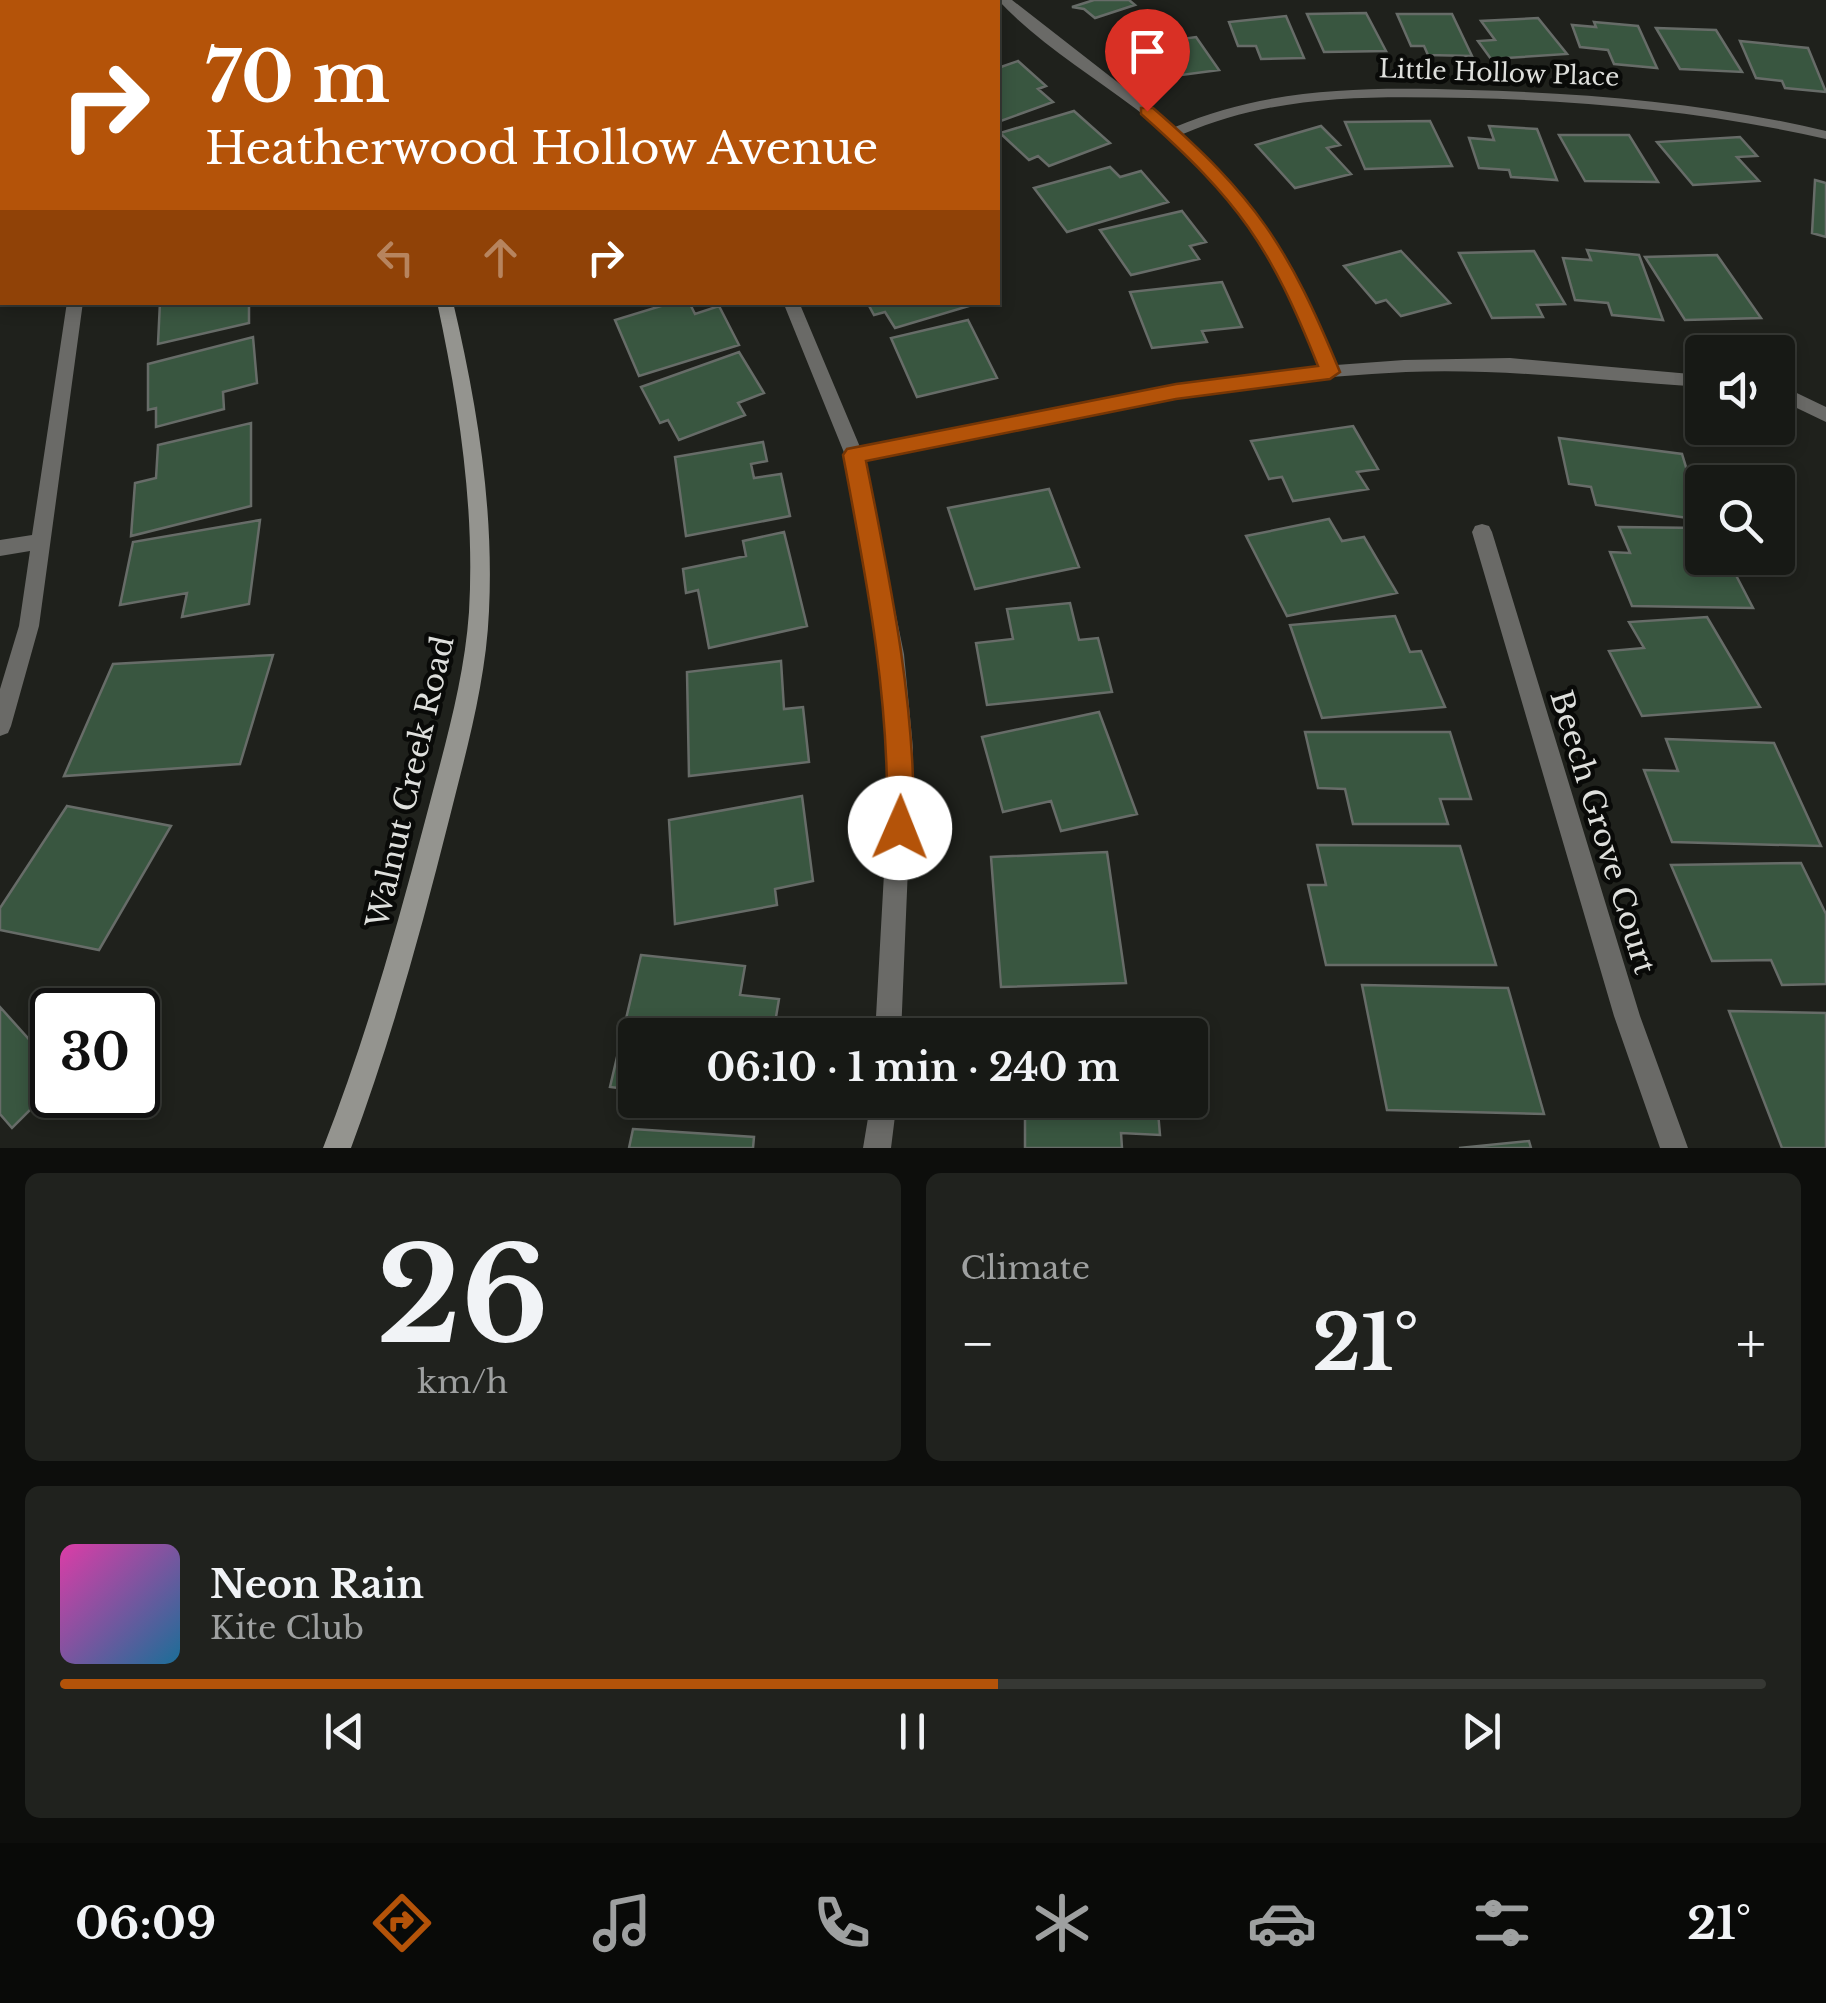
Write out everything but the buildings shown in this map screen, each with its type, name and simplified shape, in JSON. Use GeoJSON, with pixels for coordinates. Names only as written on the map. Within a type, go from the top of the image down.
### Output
{"type":"FeatureCollection","features":[{"type":"Feature","properties":{"kind":"street"},"geometry":{"type":"LineString","coordinates":[[1004,0],[1174,132],[1236,193],[1265,232],[1294,283],[1330,372]]}},
{"type":"Feature","properties":{"kind":"street","name":"Little Hollow Place"},"geometry":{"type":"LineString","coordinates":[[1174,132],[1221,112],[1276,98],[1355,91],[1651,101],[1723,111],[1826,134]]}},
{"type":"Feature","properties":{"kind":"street"},"geometry":{"type":"LineString","coordinates":[[0,726],[29,626],[76,305]]}},
{"type":"Feature","properties":{"kind":"street","name":"Walnut Creek Road"},"geometry":{"type":"LineString","coordinates":[[337,1148],[366,1074],[410,923],[454,756],[479,615],[476,466],[468,400],[446,305]]}},
{"type":"Feature","properties":{"kind":"street"},"geometry":{"type":"LineString","coordinates":[[792,305],[854,455],[893,654],[902,748],[889,1018]]}},
{"type":"Feature","properties":{"kind":"street"},"geometry":{"type":"LineString","coordinates":[[854,455],[1176,392],[1330,372],[1484,364],[1685,380]]}},
{"type":"Feature","properties":{"kind":"street"},"geometry":{"type":"LineString","coordinates":[[1795,400],[1824,414]]}},
{"type":"Feature","properties":{"kind":"street","name":"Beech Grove Court"},"geometry":{"type":"LineString","coordinates":[[1482,532],[1627,1016],[1674,1148]]}},
{"type":"Feature","properties":{"kind":"street"},"geometry":{"type":"LineString","coordinates":[[0,548],[42,542]]}},
{"type":"Feature","properties":{"kind":"street"},"geometry":{"type":"LineString","coordinates":[[878,1148],[882,1118]]}},
{"type":"Feature","properties":{"kind":"route"},"geometry":{"type":"LineString","coordinates":[[900,828],[902,748],[893,654],[854,455],[1176,392],[1330,372],[1294,283],[1265,232],[1215,170],[1147,111]]}}]}
